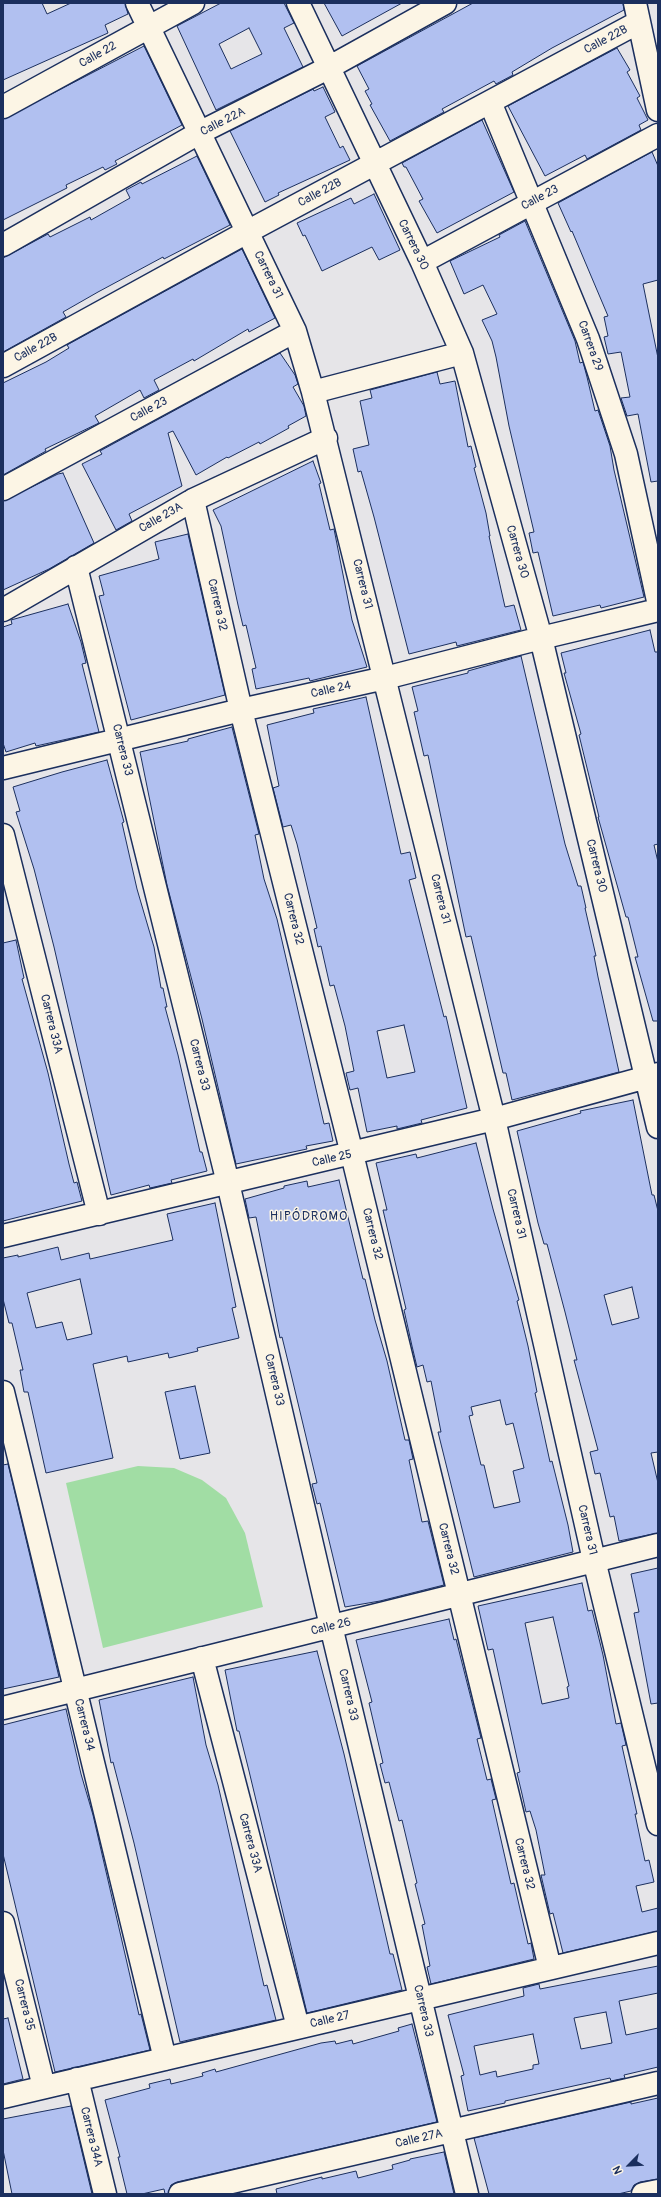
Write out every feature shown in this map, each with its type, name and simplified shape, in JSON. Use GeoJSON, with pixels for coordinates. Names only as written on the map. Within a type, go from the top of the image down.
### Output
{"type":"FeatureCollection","features":[{"type":"Feature","properties":{"kind":"street","name":"Carrera 31"},"geometry":{"type":"LineString","coordinates":[[137,3],[295,331],[313,392],[326,438],[494,1119],[594,1560],[658,1824]]}},
{"type":"Feature","properties":{"kind":"street","name":"Calle 22"},"geometry":{"type":"LineString","coordinates":[[3,107],[193,3]]}},
{"type":"Feature","properties":{"kind":"street","name":"Carrera 30"},"geometry":{"type":"LineString","coordinates":[[298,3],[422,262],[462,353],[541,638],[652,1075],[658,1127]]}},
{"type":"Feature","properties":{"kind":"street","name":"Calle 22A"},"geometry":{"type":"LineString","coordinates":[[3,245],[199,133],[328,68],[445,3]]}},
{"type":"Feature","properties":{"kind":"street"},"geometry":{"type":"LineString","coordinates":[[637,13],[654,76],[658,110]]}},
{"type":"Feature","properties":{"kind":"street","name":"Calle 22B"},"geometry":{"type":"LineString","coordinates":[[3,366],[247,232],[490,102],[637,13]]}},
{"type":"Feature","properties":{"kind":"street","name":"Carrera 29"},"geometry":{"type":"LineString","coordinates":[[490,102],[533,202],[588,339],[626,454],[658,601]]}},
{"type":"Feature","properties":{"kind":"street","name":"Calle 23"},"geometry":{"type":"LineString","coordinates":[[422,262],[658,134]]}},
{"type":"Feature","properties":{"kind":"street","name":"Calle 23"},"geometry":{"type":"LineString","coordinates":[[3,489],[295,331]]}},
{"type":"Feature","properties":{"kind":"street"},"geometry":{"type":"LineString","coordinates":[[313,392],[462,353]]}},
{"type":"Feature","properties":{"kind":"street","name":"Calle 23A"},"geometry":{"type":"LineString","coordinates":[[3,610],[193,500],[326,438]]}},
{"type":"Feature","properties":{"kind":"street","name":"Carrera 32"},"geometry":{"type":"LineString","coordinates":[[193,500],[241,710],[352,1154],[550,1968]]}},
{"type":"Feature","properties":{"kind":"street","name":"Carrera 33"},"geometry":{"type":"LineString","coordinates":[[76,567],[228,1184],[331,1626],[467,2194]]}},
{"type":"Feature","properties":{"kind":"street","name":"Calle 24"},"geometry":{"type":"LineString","coordinates":[[3,768],[241,710],[385,678],[658,610]]}},
{"type":"Feature","properties":{"kind":"street","name":"Carrera 33A"},"geometry":{"type":"LineString","coordinates":[[3,835],[99,1214]]}},
{"type":"Feature","properties":{"kind":"street","name":"Calle 25"},"geometry":{"type":"LineString","coordinates":[[3,1236],[228,1184],[494,1119],[652,1075]]}},
{"type":"Feature","properties":{"kind":"street","name":"Carrera 34"},"geometry":{"type":"LineString","coordinates":[[3,1392],[165,2059]]}},
{"type":"Feature","properties":{"kind":"street","name":"Calle 26"},"geometry":{"type":"LineString","coordinates":[[3,1708],[331,1626],[460,1596],[594,1560],[658,1545]]}},
{"type":"Feature","properties":{"kind":"street","name":"Carrera 33A"},"geometry":{"type":"LineString","coordinates":[[202,1658],[298,2028]]}},
{"type":"Feature","properties":{"kind":"street","name":"Carrera 35"},"geometry":{"type":"LineString","coordinates":[[3,1923],[44,2087]]}},
{"type":"Feature","properties":{"kind":"street","name":"Calle 27"},"geometry":{"type":"LineString","coordinates":[[3,2097],[658,1942]]}},
{"type":"Feature","properties":{"kind":"street","name":"Carrera 34A"},"geometry":{"type":"LineString","coordinates":[[77,2080],[105,2194]]}},
{"type":"Feature","properties":{"kind":"street","name":"Calle 27A"},"geometry":{"type":"LineString","coordinates":[[180,2194],[658,2083]]}},
{"type":"Feature","properties":{"kind":"street"},"geometry":{"type":"LineString","coordinates":[[643,2194],[658,2190]]}},
{"type":"Feature","properties":{"kind":"green space"},"geometry":{"type":"Polygon","coordinates":[[[138,1466],[174,1468],[202,1480],[226,1498],[245,1533],[263,1607],[103,1648],[66,1483],[138,1466]]]}},
{"type":"Feature","properties":{"kind":"building"},"geometry":{"type":"Polygon","coordinates":[[[3,3],[42,3],[47,14],[71,3],[125,3],[128,14],[105,25],[108,33],[3,80],[3,3]]]}},
{"type":"Feature","properties":{"kind":"building"},"geometry":{"type":"Polygon","coordinates":[[[221,3],[284,3],[294,23],[284,28],[303,67],[216,110],[177,26],[221,3]],[[249,28],[219,44],[231,69],[262,54],[249,28]]]}},
{"type":"Feature","properties":{"kind":"building"},"geometry":{"type":"Polygon","coordinates":[[[324,3],[402,3],[342,36],[324,3]]]}},
{"type":"Feature","properties":{"kind":"building"},"geometry":{"type":"Polygon","coordinates":[[[473,3],[623,3],[624,10],[552,48],[512,72],[513,75],[496,84],[494,81],[442,109],[444,112],[390,141],[370,105],[372,104],[365,91],[369,89],[357,66],[473,3]]]}},
{"type":"Feature","properties":{"kind":"building"},"geometry":{"type":"Polygon","coordinates":[[[144,46],[182,125],[115,161],[117,164],[105,170],[103,167],[66,185],[67,188],[3,220],[3,119],[144,46]]]}},
{"type":"Feature","properties":{"kind":"building"},"geometry":{"type":"Polygon","coordinates":[[[617,48],[630,70],[627,72],[640,96],[637,98],[648,120],[639,125],[641,130],[587,159],[585,155],[545,176],[508,106],[617,48]]]}},
{"type":"Feature","properties":{"kind":"building"},"geometry":{"type":"Polygon","coordinates":[[[323,87],[335,112],[325,117],[340,148],[343,146],[350,160],[278,193],[279,195],[265,202],[230,131],[313,89],[314,91],[323,87]]]}},
{"type":"Feature","properties":{"kind":"building"},"geometry":{"type":"Polygon","coordinates":[[[482,120],[514,192],[437,233],[419,201],[423,199],[406,167],[404,167],[402,163],[482,120]]]}},
{"type":"Feature","properties":{"kind":"building"},"geometry":{"type":"Polygon","coordinates":[[[652,152],[658,166],[658,280],[643,284],[658,358],[658,481],[651,482],[638,414],[627,416],[621,398],[630,397],[621,352],[608,354],[604,337],[608,336],[604,317],[608,316],[572,231],[571,232],[558,203],[652,152]]]}},
{"type":"Feature","properties":{"kind":"building"},"geometry":{"type":"Polygon","coordinates":[[[197,156],[230,225],[164,259],[163,257],[98,292],[63,312],[66,317],[3,352],[3,258],[48,234],[50,237],[90,217],[91,220],[130,198],[126,190],[141,182],[142,184],[197,156]]]}},
{"type":"Feature","properties":{"kind":"building"},"geometry":{"type":"Polygon","coordinates":[[[374,194],[400,250],[379,260],[372,247],[322,271],[305,235],[303,236],[297,223],[351,198],[354,204],[374,194]]]}},
{"type":"Feature","properties":{"kind":"building"},"geometry":{"type":"Polygon","coordinates":[[[525,221],[575,341],[580,363],[583,362],[595,411],[598,410],[610,446],[614,470],[644,597],[601,608],[600,605],[553,616],[538,552],[533,553],[529,533],[534,532],[509,426],[496,357],[492,341],[482,320],[497,314],[483,285],[464,294],[450,261],[500,237],[499,235],[525,221]]]}},
{"type":"Feature","properties":{"kind":"building"},"geometry":{"type":"Polygon","coordinates":[[[242,249],[275,318],[249,332],[248,329],[194,361],[193,359],[154,380],[159,390],[144,398],[140,390],[95,416],[99,423],[45,449],[46,451],[3,475],[3,383],[46,362],[69,348],[67,345],[242,249]]]}},
{"type":"Feature","properties":{"kind":"building"},"geometry":{"type":"Polygon","coordinates":[[[280,353],[295,375],[298,384],[293,387],[304,406],[306,416],[288,426],[289,428],[260,444],[259,442],[228,458],[227,457],[196,475],[173,431],[168,433],[182,486],[129,514],[132,521],[116,530],[82,464],[102,454],[100,451],[280,353]]]}},
{"type":"Feature","properties":{"kind":"building"},"geometry":{"type":"Polygon","coordinates":[[[437,372],[440,384],[455,381],[468,447],[471,446],[476,467],[474,468],[486,513],[489,536],[505,607],[514,605],[521,630],[457,646],[456,642],[409,654],[374,517],[361,471],[358,472],[353,449],[369,445],[360,401],[372,398],[370,390],[437,372]]]}},
{"type":"Feature","properties":{"kind":"building"},"geometry":{"type":"Polygon","coordinates":[[[313,461],[321,483],[319,484],[330,530],[334,529],[352,620],[367,667],[310,681],[309,678],[256,689],[252,669],[256,668],[246,625],[243,626],[221,526],[213,510],[313,461]]]}},
{"type":"Feature","properties":{"kind":"building"},"geometry":{"type":"Polygon","coordinates":[[[63,473],[94,543],[49,569],[3,590],[3,501],[58,474],[63,473]]]}},
{"type":"Feature","properties":{"kind":"building"},"geometry":{"type":"Polygon","coordinates":[[[188,534],[225,695],[131,720],[99,596],[104,595],[99,576],[159,559],[155,542],[188,534]]]}},
{"type":"Feature","properties":{"kind":"building"},"geometry":{"type":"Polygon","coordinates":[[[68,604],[81,642],[86,663],[82,664],[99,732],[36,746],[35,743],[6,752],[3,743],[3,627],[12,624],[11,620],[68,604]]]}},
{"type":"Feature","properties":{"kind":"building"},"geometry":{"type":"Polygon","coordinates":[[[650,630],[655,652],[658,652],[658,844],[654,845],[658,862],[658,1021],[653,1021],[635,957],[638,957],[628,917],[626,917],[598,817],[579,735],[581,734],[564,673],[566,673],[561,653],[650,630]]]}},
{"type":"Feature","properties":{"kind":"building"},"geometry":{"type":"Polygon","coordinates":[[[521,656],[565,844],[578,886],[581,886],[596,956],[594,956],[598,977],[619,1072],[512,1100],[506,1073],[503,1073],[471,936],[466,937],[428,755],[424,756],[414,712],[418,711],[412,687],[468,673],[468,671],[521,656]]]}},
{"type":"Feature","properties":{"kind":"building"},"geometry":{"type":"Polygon","coordinates":[[[366,697],[401,854],[410,852],[416,878],[409,880],[444,1017],[446,1016],[467,1108],[421,1120],[422,1123],[397,1129],[397,1126],[367,1132],[358,1088],[350,1090],[346,1073],[354,1071],[345,1026],[334,985],[330,986],[321,946],[318,947],[314,929],[317,928],[297,844],[291,825],[283,827],[273,788],[279,786],[267,725],[314,713],[313,709],[366,697]],[[404,1025],[377,1031],[387,1078],[415,1072],[404,1025]]]}},
{"type":"Feature","properties":{"kind":"building"},"geometry":{"type":"Polygon","coordinates":[[[232,727],[259,834],[255,835],[264,879],[277,919],[324,1124],[329,1123],[333,1141],[306,1146],[307,1149],[236,1164],[202,1019],[167,885],[140,752],[188,741],[188,739],[232,727]]]}},
{"type":"Feature","properties":{"kind":"building"},"geometry":{"type":"Polygon","coordinates":[[[107,760],[124,822],[122,823],[137,889],[154,947],[161,988],[163,988],[167,1007],[165,1007],[178,1055],[200,1152],[202,1152],[207,1171],[171,1180],[172,1183],[150,1188],[149,1185],[111,1195],[54,947],[34,869],[16,812],[20,811],[13,787],[107,760]]]}},
{"type":"Feature","properties":{"kind":"building"},"geometry":{"type":"Polygon","coordinates":[[[16,940],[24,978],[22,979],[48,1073],[74,1183],[77,1182],[82,1201],[3,1221],[3,943],[16,940]]]}},
{"type":"Feature","properties":{"kind":"building"},"geometry":{"type":"Polygon","coordinates":[[[633,1100],[652,1195],[654,1195],[658,1211],[658,1452],[651,1453],[658,1483],[658,1533],[619,1541],[614,1516],[610,1517],[600,1473],[595,1474],[590,1452],[598,1450],[574,1360],[577,1360],[565,1312],[547,1244],[544,1244],[538,1223],[517,1131],[581,1113],[580,1111],[633,1100]],[[632,1287],[604,1295],[612,1325],[639,1318],[632,1287]]]}},
{"type":"Feature","properties":{"kind":"building"},"geometry":{"type":"Polygon","coordinates":[[[476,1143],[519,1300],[517,1301],[537,1392],[535,1393],[550,1462],[552,1461],[573,1552],[474,1577],[438,1432],[441,1432],[431,1381],[427,1382],[423,1365],[417,1367],[412,1346],[404,1310],[406,1309],[383,1210],[387,1210],[376,1163],[416,1154],[417,1158],[476,1143]],[[500,1400],[471,1407],[473,1415],[469,1416],[481,1465],[484,1465],[494,1508],[520,1502],[513,1471],[524,1468],[513,1423],[506,1425],[500,1400]]]}},
{"type":"Feature","properties":{"kind":"building"},"geometry":{"type":"Polygon","coordinates":[[[339,1180],[363,1279],[365,1279],[387,1361],[405,1440],[409,1440],[413,1459],[409,1460],[422,1522],[428,1521],[444,1585],[380,1601],[345,1607],[320,1503],[317,1504],[312,1484],[317,1483],[282,1337],[280,1338],[256,1217],[249,1218],[245,1199],[284,1188],[284,1186],[307,1181],[308,1187],[339,1180]]]}},
{"type":"Feature","properties":{"kind":"building"},"geometry":{"type":"Polygon","coordinates":[[[215,1203],[236,1307],[232,1308],[239,1338],[197,1348],[198,1351],[169,1358],[168,1353],[128,1362],[127,1356],[93,1364],[113,1458],[46,1473],[28,1392],[24,1392],[20,1370],[23,1370],[12,1323],[9,1323],[3,1299],[3,1258],[18,1255],[18,1257],[58,1247],[61,1260],[89,1253],[90,1259],[173,1240],[167,1214],[215,1203]],[[80,1279],[27,1293],[36,1328],[62,1322],[67,1340],[92,1334],[80,1279]]]}},
{"type":"Feature","properties":{"kind":"building"},"geometry":{"type":"Polygon","coordinates":[[[195,1386],[210,1453],[180,1459],[165,1392],[195,1386]]]}},
{"type":"Feature","properties":{"kind":"building"},"geometry":{"type":"Polygon","coordinates":[[[8,1464],[59,1677],[3,1689],[3,1465],[8,1464]]]}},
{"type":"Feature","properties":{"kind":"building"},"geometry":{"type":"Polygon","coordinates":[[[658,1568],[658,1703],[651,1704],[634,1613],[639,1612],[631,1574],[658,1568]]]}},
{"type":"Feature","properties":{"kind":"building"},"geometry":{"type":"Polygon","coordinates":[[[582,1583],[588,1611],[592,1610],[603,1655],[616,1724],[621,1723],[626,1745],[622,1746],[637,1814],[635,1814],[645,1861],[649,1860],[654,1882],[636,1886],[642,1912],[658,1908],[658,1931],[563,1953],[553,1913],[550,1914],[541,1875],[545,1875],[536,1830],[530,1811],[526,1812],[517,1773],[520,1772],[493,1649],[488,1650],[478,1606],[582,1583]],[[553,1617],[525,1623],[542,1704],[569,1698],[567,1687],[569,1686],[553,1617]]]}},
{"type":"Feature","properties":{"kind":"building"},"geometry":{"type":"Polygon","coordinates":[[[449,1619],[454,1640],[456,1639],[481,1738],[477,1739],[487,1780],[491,1779],[496,1799],[492,1800],[511,1884],[514,1883],[528,1944],[531,1943],[534,1959],[431,1984],[427,1967],[430,1966],[422,1925],[425,1924],[415,1884],[417,1883],[402,1820],[399,1821],[389,1782],[385,1783],[380,1764],[383,1763],[369,1703],[372,1702],[356,1640],[449,1619]]]}},
{"type":"Feature","properties":{"kind":"building"},"geometry":{"type":"Polygon","coordinates":[[[317,1651],[344,1754],[390,1954],[393,1954],[402,1990],[307,2013],[249,1771],[239,1731],[237,1731],[225,1670],[317,1651]]]}},
{"type":"Feature","properties":{"kind":"building"},"geometry":{"type":"Polygon","coordinates":[[[193,1677],[206,1745],[218,1785],[264,1986],[267,1985],[276,2020],[180,2042],[134,1843],[113,1762],[111,1763],[99,1700],[193,1677]]]}},
{"type":"Feature","properties":{"kind":"building"},"geometry":{"type":"Polygon","coordinates":[[[66,1709],[81,1774],[93,1815],[139,2015],[141,2014],[150,2050],[55,2072],[3,1854],[3,1725],[66,1709]]]}},
{"type":"Feature","properties":{"kind":"building"},"geometry":{"type":"Polygon","coordinates":[[[658,1966],[658,1993],[619,2001],[626,2035],[658,2028],[658,2067],[624,2075],[625,2078],[611,2081],[610,2078],[505,2101],[505,2103],[468,2111],[461,2076],[464,2075],[448,2015],[524,1996],[523,1988],[539,1984],[540,1989],[658,1966]],[[606,2012],[574,2018],[581,2049],[612,2043],[606,2012]],[[533,2034],[474,2046],[480,2075],[496,2071],[497,2077],[533,2069],[533,2065],[539,2064],[533,2034]]]}},
{"type":"Feature","properties":{"kind":"building"},"geometry":{"type":"Polygon","coordinates":[[[8,2018],[23,2079],[3,2084],[3,2019],[8,2018]]]}},
{"type":"Feature","properties":{"kind":"building"},"geometry":{"type":"Polygon","coordinates":[[[412,2024],[437,2122],[177,2182],[171,2185],[168,2194],[165,2194],[164,2189],[142,2194],[127,2194],[118,2157],[120,2157],[105,2100],[150,2088],[149,2084],[170,2079],[171,2084],[203,2076],[202,2073],[215,2069],[216,2072],[321,2043],[335,2041],[336,2044],[352,2040],[353,2044],[399,2031],[398,2028],[412,2024]]]}},
{"type":"Feature","properties":{"kind":"building"},"geometry":{"type":"Polygon","coordinates":[[[658,2098],[658,2179],[640,2182],[634,2185],[631,2191],[618,2194],[489,2194],[474,2138],[631,2102],[631,2104],[658,2098]]]}},
{"type":"Feature","properties":{"kind":"building"},"geometry":{"type":"Polygon","coordinates":[[[71,2106],[92,2194],[12,2194],[3,2150],[3,2119],[71,2106]]]}},
{"type":"Feature","properties":{"kind":"building"},"geometry":{"type":"Polygon","coordinates":[[[444,2152],[454,2194],[277,2194],[276,2189],[322,2177],[322,2179],[356,2171],[358,2178],[393,2169],[392,2165],[410,2159],[444,2152]]]}},
{"type":"Feature","properties":{"kind":"district","name":"HIPÓDROMO"},"geometry":{"type":"Point","coordinates":[309,1217]}}]}
